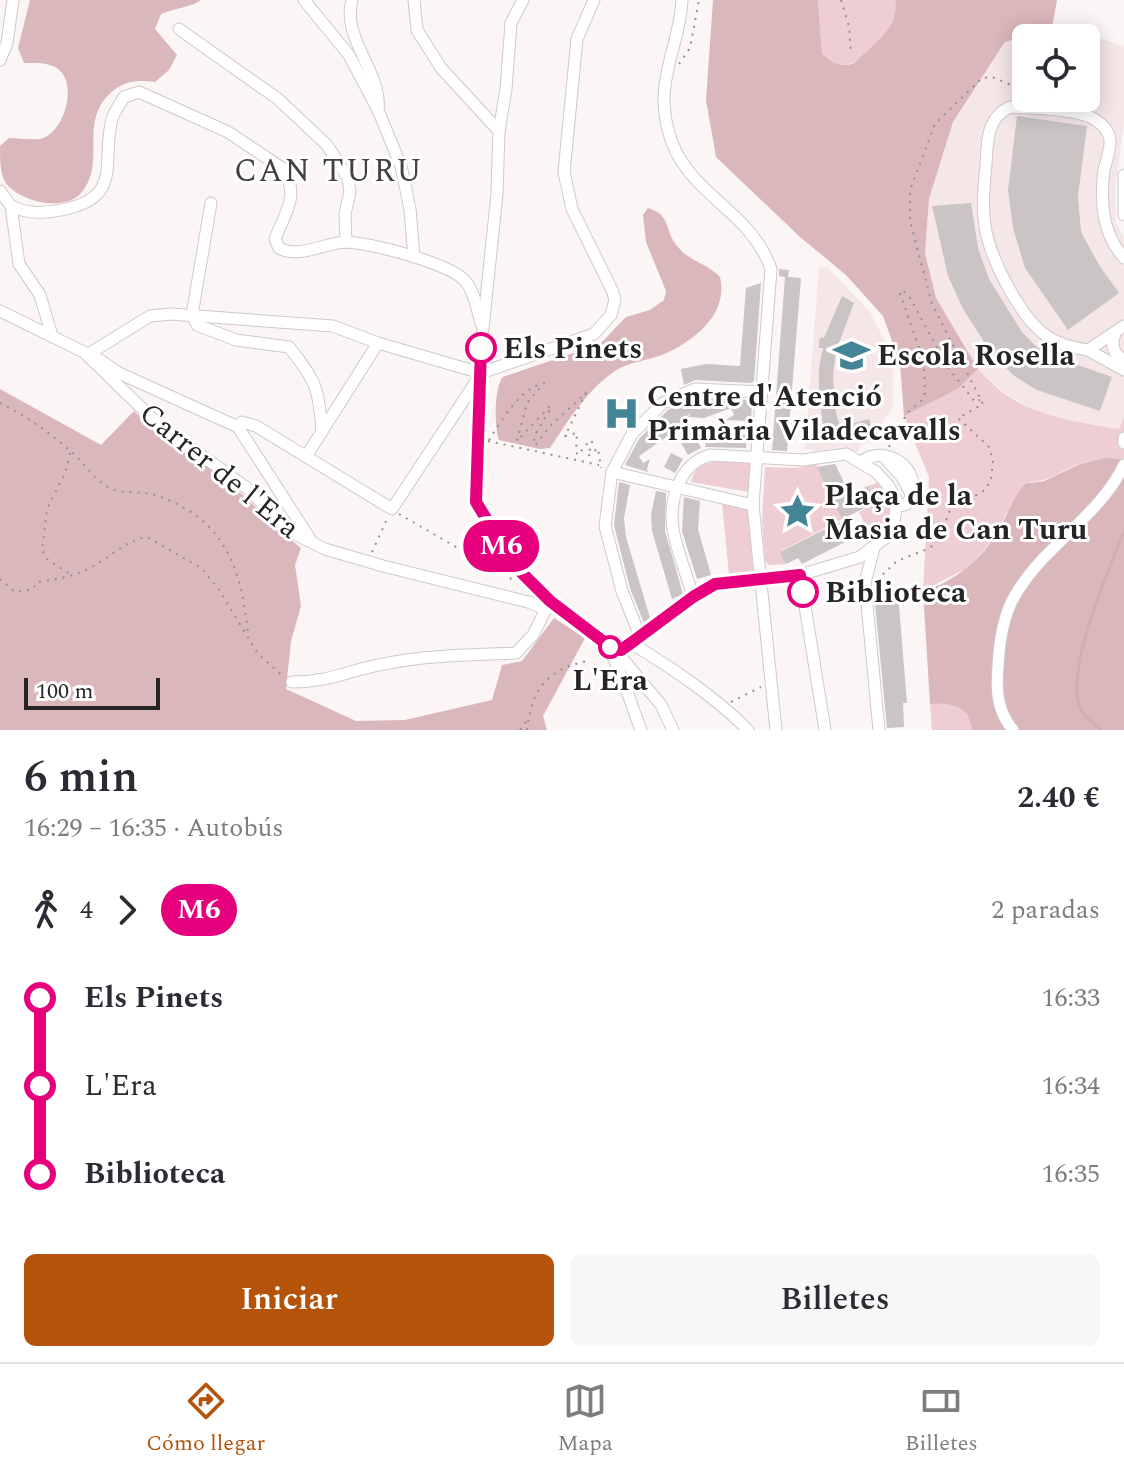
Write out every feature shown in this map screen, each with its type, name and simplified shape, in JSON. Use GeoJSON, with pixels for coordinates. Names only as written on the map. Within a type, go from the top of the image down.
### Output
{"type":"FeatureCollection","features":[{"type":"Feature","properties":{"kind":"street"},"geometry":{"type":"LineString","coordinates":[[0,60],[7,43],[13,0]]}},
{"type":"Feature","properties":{"kind":"street"},"geometry":{"type":"LineString","coordinates":[[304,0],[349,55],[378,110],[401,166],[410,209],[414,257]]}},
{"type":"Feature","properties":{"kind":"street"},"geometry":{"type":"LineString","coordinates":[[352,0],[351,21],[380,96],[378,110]]}},
{"type":"Feature","properties":{"kind":"street"},"geometry":{"type":"LineString","coordinates":[[414,0],[417,30],[441,68],[499,131]]}},
{"type":"Feature","properties":{"kind":"street"},"geometry":{"type":"LineString","coordinates":[[523,0],[511,23],[499,131],[497,194],[482,327],[476,502],[503,550],[548,605],[624,649],[677,671],[723,706],[748,730]]}},
{"type":"Feature","properties":{"kind":"street"},"geometry":{"type":"LineString","coordinates":[[87,355],[150,316],[192,315],[333,326],[378,343],[481,373],[594,334],[611,315],[615,300],[572,209],[564,172],[577,39],[594,0]]}},
{"type":"Feature","properties":{"kind":"street"},"geometry":{"type":"LineString","coordinates":[[682,0],[664,97],[668,128],[676,152],[692,177],[758,242],[771,269],[753,505],[776,730]]}},
{"type":"Feature","properties":{"kind":"street"},"geometry":{"type":"LineString","coordinates":[[179,29],[278,99],[327,145],[348,178],[350,192],[345,214],[346,242]]}},
{"type":"Feature","properties":{"kind":"street"},"geometry":{"type":"LineString","coordinates":[[11,206],[40,214],[87,204],[104,187],[112,118],[124,97],[139,92],[228,132],[282,168],[288,176],[292,194],[289,210],[275,239],[279,248],[291,252],[346,242],[414,257],[461,276],[470,288],[482,327]]}},
{"type":"Feature","properties":{"kind":"street"},"geometry":{"type":"LineString","coordinates":[[1124,258],[1107,231],[1102,210],[1110,140],[1106,130],[1093,118],[1083,115],[1010,107],[997,115],[988,134],[983,195],[985,229],[999,268],[1033,325],[1049,338],[1072,348],[1088,350],[1124,370]]}},
{"type":"Feature","properties":{"kind":"street"},"geometry":{"type":"LineString","coordinates":[[1124,175],[1124,215]]}},
{"type":"Feature","properties":{"kind":"street"},"geometry":{"type":"LineString","coordinates":[[0,191],[11,206],[19,264],[40,295],[52,336]]}},
{"type":"Feature","properties":{"kind":"street"},"geometry":{"type":"LineString","coordinates":[[211,203],[192,315],[197,325],[236,340],[289,347],[320,394],[322,431]]}},
{"type":"Feature","properties":{"kind":"street"},"geometry":{"type":"LineString","coordinates":[[0,311],[100,360],[119,373],[238,427],[312,542]]}},
{"type":"Feature","properties":{"kind":"street"},"geometry":{"type":"LineString","coordinates":[[1088,350],[1120,330]]}},
{"type":"Feature","properties":{"kind":"street"},"geometry":{"type":"LineString","coordinates":[[1120,330],[1112,346],[1124,360]]}},
{"type":"Feature","properties":{"kind":"street"},"geometry":{"type":"LineString","coordinates":[[307,455],[378,343]]}},
{"type":"Feature","properties":{"kind":"street","name":"Carrer de l'Era"},"geometry":{"type":"LineString","coordinates":[[87,355],[157,423],[247,488],[289,531],[367,561],[548,605]]}},
{"type":"Feature","properties":{"kind":"street"},"geometry":{"type":"LineString","coordinates":[[1111,363],[1124,382]]}},
{"type":"Feature","properties":{"kind":"street"},"geometry":{"type":"LineString","coordinates":[[238,427],[242,422],[249,422],[392,509],[481,373]]}},
{"type":"Feature","properties":{"kind":"street"},"geometry":{"type":"LineString","coordinates":[[641,730],[618,672],[624,649],[622,591],[605,526],[607,471],[632,434],[663,403],[695,389],[762,392]]}},
{"type":"Feature","properties":{"kind":"street"},"geometry":{"type":"LineString","coordinates":[[624,649],[715,584],[800,575],[860,557],[885,538],[894,522],[897,501],[888,485],[862,461],[846,454],[803,460],[710,455],[701,458],[686,470],[676,488],[673,527],[693,597]]}},
{"type":"Feature","properties":{"kind":"street"},"geometry":{"type":"LineString","coordinates":[[862,461],[869,456],[884,455],[909,469],[914,481],[912,496],[907,504],[896,507]]}},
{"type":"Feature","properties":{"kind":"street"},"geometry":{"type":"LineString","coordinates":[[1013,730],[1002,714],[997,692],[998,656],[1007,613],[1027,579],[1099,503],[1124,465]]}},
{"type":"Feature","properties":{"kind":"street"},"geometry":{"type":"LineString","coordinates":[[607,471],[753,505]]}},
{"type":"Feature","properties":{"kind":"street"},"geometry":{"type":"LineString","coordinates":[[874,548],[865,583],[879,730]]}},
{"type":"Feature","properties":{"kind":"street"},"geometry":{"type":"LineString","coordinates":[[800,575],[825,730]]}},
{"type":"Feature","properties":{"kind":"street"},"geometry":{"type":"LineString","coordinates":[[292,682],[343,676],[384,664],[516,653],[533,635],[548,605]]}},
{"type":"Feature","properties":{"kind":"street"},"geometry":{"type":"LineString","coordinates":[[624,649],[661,705],[673,730]]}},
{"type":"Feature","properties":{"kind":"path"},"geometry":{"type":"LineString","coordinates":[[668,68],[677,66],[688,53],[699,0]]}},
{"type":"Feature","properties":{"kind":"path"},"geometry":{"type":"LineString","coordinates":[[841,0],[849,26],[851,54]]}},
{"type":"Feature","properties":{"kind":"path"},"geometry":{"type":"LineString","coordinates":[[865,583],[875,582],[897,561],[930,548],[939,539],[950,510],[985,490],[991,480],[993,461],[989,447],[958,418],[983,404],[932,304],[910,221],[910,190],[935,124],[982,78],[992,77],[1012,85]]}},
{"type":"Feature","properties":{"kind":"path"},"geometry":{"type":"LineString","coordinates":[[884,455],[907,413],[922,400],[925,393],[924,362],[900,293],[902,290],[909,296],[962,388],[975,402],[981,399]]}},
{"type":"Feature","properties":{"kind":"path"},"geometry":{"type":"LineString","coordinates":[[517,447],[527,403],[544,383],[525,393],[486,442],[600,465],[607,471]]}},
{"type":"Feature","properties":{"kind":"path"},"geometry":{"type":"LineString","coordinates":[[533,444],[586,393],[565,436],[577,433],[578,455],[590,440],[588,456],[598,448],[600,465]]}},
{"type":"Feature","properties":{"kind":"path"},"geometry":{"type":"LineString","coordinates":[[0,403],[20,414],[70,452],[95,478],[113,490],[154,495],[199,518],[218,534],[231,553],[245,604],[248,634]]}},
{"type":"Feature","properties":{"kind":"path"},"geometry":{"type":"LineString","coordinates":[[518,441],[529,425],[550,406],[536,433],[532,450]]}},
{"type":"Feature","properties":{"kind":"path"},"geometry":{"type":"LineString","coordinates":[[70,452],[65,473],[47,509],[42,550],[47,559],[72,575]]}},
{"type":"Feature","properties":{"kind":"path"},"geometry":{"type":"LineString","coordinates":[[367,561],[392,509],[518,583]]}},
{"type":"Feature","properties":{"kind":"path"},"geometry":{"type":"LineString","coordinates":[[0,579],[15,592],[33,589],[37,582],[52,582],[72,575],[93,566],[133,539],[147,537],[201,568],[218,588],[258,654],[292,682]]}},
{"type":"Feature","properties":{"kind":"path"},"geometry":{"type":"LineString","coordinates":[[527,730],[530,709],[539,689],[552,674],[563,667],[587,661]]}},
{"type":"Feature","properties":{"kind":"path"},"geometry":{"type":"LineString","coordinates":[[723,706],[772,681]]}},
{"type":"Feature","properties":{"kind":"path"},"geometry":{"type":"LineString","coordinates":[[520,730],[529,718]]}},
{"type":"Feature","properties":{"kind":"shaded area"},"geometry":{"type":"Polygon","coordinates":[[[30,0],[201,0],[161,14],[155,29],[177,55],[169,70],[155,82],[124,84],[103,102],[94,127],[93,167],[89,180],[82,192],[65,202],[42,202],[21,195],[5,182],[1,170],[0,146],[9,138],[40,139],[49,135],[66,106],[67,83],[63,74],[47,64],[24,63],[18,48],[30,0]]]}},
{"type":"Feature","properties":{"kind":"shaded area"},"geometry":{"type":"Polygon","coordinates":[[[713,0],[818,0],[822,53],[835,63],[847,65],[858,60],[888,30],[896,9],[895,0],[1057,0],[1053,24],[1012,24],[1012,40],[1005,42],[953,122],[929,199],[925,253],[936,298],[978,369],[958,389],[904,416],[900,363],[883,316],[846,275],[800,237],[716,157],[706,100],[713,0]]]}},
{"type":"Feature","properties":{"kind":"shaded area"},"geometry":{"type":"Polygon","coordinates":[[[818,0],[895,0],[894,19],[873,48],[850,64],[841,65],[822,53],[818,0]]]}},
{"type":"Feature","properties":{"kind":"shaded area"},"geometry":{"type":"Polygon","coordinates":[[[1100,38],[1124,46],[1124,123],[1115,189],[1116,223],[1124,238],[1124,417],[1119,429],[1068,421],[1037,411],[1005,394],[978,369],[936,298],[925,253],[929,199],[953,122],[1006,42],[1012,40],[1012,112],[1100,112],[1100,38]]]}},
{"type":"Feature","properties":{"kind":"shaded area"},"geometry":{"type":"Polygon","coordinates":[[[648,208],[665,219],[673,241],[682,252],[720,277],[720,300],[716,311],[702,329],[673,350],[622,367],[605,379],[579,406],[550,448],[540,449],[499,440],[496,407],[503,377],[600,344],[626,317],[650,310],[664,300],[666,291],[646,242],[643,215],[648,208]]]}},
{"type":"Feature","properties":{"kind":"shaded area","name":"Escola Rosella"},"geometry":{"type":"Polygon","coordinates":[[[819,267],[828,268],[870,312],[887,345],[893,365],[893,408],[884,419],[879,437],[862,445],[857,452],[843,447],[812,452],[812,449],[805,449],[819,267]]]}},
{"type":"Feature","properties":{"kind":"shaded area"},"geometry":{"type":"Polygon","coordinates":[[[978,369],[1006,395],[1046,414],[1119,429],[1124,417],[1124,459],[1085,462],[1031,482],[1008,511],[992,541],[974,561],[923,591],[929,477],[904,416],[958,389],[978,369]]]}},
{"type":"Feature","properties":{"kind":"shaded area"},"geometry":{"type":"Polygon","coordinates":[[[0,389],[101,445],[134,411],[162,439],[217,470],[301,548],[295,565],[301,606],[291,641],[286,689],[356,721],[405,720],[492,700],[502,665],[522,661],[554,618],[585,638],[543,716],[547,730],[0,730],[0,389]]]}},
{"type":"Feature","properties":{"kind":"shaded area"},"geometry":{"type":"Polygon","coordinates":[[[1105,458],[1124,459],[1124,730],[972,730],[968,715],[958,707],[930,704],[923,591],[955,576],[983,552],[1025,484],[1044,481],[1080,464],[1105,458]]]}},
{"type":"Feature","properties":{"kind":"shaded area"},"geometry":{"type":"Polygon","coordinates":[[[726,461],[750,463],[748,492],[691,482],[699,467],[726,461]]]}},
{"type":"Feature","properties":{"kind":"shaded area"},"geometry":{"type":"Polygon","coordinates":[[[816,464],[844,518],[781,551],[786,564],[769,565],[765,561],[762,521],[765,467],[796,468],[816,464]]]}},
{"type":"Feature","properties":{"kind":"shaded area"},"geometry":{"type":"Polygon","coordinates":[[[879,482],[888,497],[889,512],[884,527],[873,541],[859,512],[876,502],[868,486],[879,482]]]}},
{"type":"Feature","properties":{"kind":"shaded area"},"geometry":{"type":"Polygon","coordinates":[[[722,503],[749,510],[753,572],[729,575],[722,503]]]}},
{"type":"Feature","properties":{"kind":"shaded area"},"geometry":{"type":"Polygon","coordinates":[[[949,703],[966,712],[972,730],[932,730],[930,704],[949,703]]]}},
{"type":"Feature","properties":{"kind":"building"},"geometry":{"type":"Polygon","coordinates":[[[1017,116],[1087,126],[1078,196],[1081,232],[1119,293],[1068,330],[1025,268],[1013,228],[1008,190],[1017,116]]]}},
{"type":"Feature","properties":{"kind":"building"},"geometry":{"type":"Polygon","coordinates":[[[971,203],[978,248],[989,279],[1022,332],[1052,356],[1112,377],[1100,411],[1037,390],[1013,375],[990,351],[963,309],[948,276],[932,206],[971,203]]]}},
{"type":"Feature","properties":{"kind":"building"},"geometry":{"type":"Polygon","coordinates":[[[779,269],[789,270],[788,277],[801,278],[787,451],[772,450],[785,277],[779,276],[779,269]]]}},
{"type":"Feature","properties":{"kind":"building"},"geometry":{"type":"Polygon","coordinates":[[[761,283],[754,381],[695,380],[684,385],[681,369],[706,364],[740,366],[746,288],[761,283]]]}},
{"type":"Feature","properties":{"kind":"building"},"geometry":{"type":"Polygon","coordinates":[[[842,296],[854,303],[836,351],[833,376],[835,409],[840,427],[869,419],[873,430],[833,441],[831,432],[826,434],[823,426],[819,367],[823,348],[819,348],[819,341],[821,337],[824,338],[842,296]]]}},
{"type":"Feature","properties":{"kind":"building"},"geometry":{"type":"Polygon","coordinates":[[[697,398],[752,400],[751,421],[726,420],[734,415],[731,408],[704,418],[688,417],[691,412],[665,438],[639,456],[643,463],[650,459],[648,472],[625,465],[639,439],[668,410],[697,398]]]}},
{"type":"Feature","properties":{"kind":"building"},"geometry":{"type":"Polygon","coordinates":[[[707,431],[747,435],[746,448],[705,447],[707,431]]]}},
{"type":"Feature","properties":{"kind":"building"},"geometry":{"type":"Polygon","coordinates":[[[695,436],[701,448],[688,455],[681,443],[695,436]]]}},
{"type":"Feature","properties":{"kind":"building"},"geometry":{"type":"Polygon","coordinates":[[[671,453],[683,459],[675,473],[664,467],[671,453]]]}},
{"type":"Feature","properties":{"kind":"building"},"geometry":{"type":"Polygon","coordinates":[[[835,464],[850,494],[868,486],[877,502],[842,519],[817,467],[835,464]]]}},
{"type":"Feature","properties":{"kind":"building"},"geometry":{"type":"Polygon","coordinates":[[[619,482],[630,485],[624,518],[626,537],[650,618],[644,623],[630,588],[614,525],[619,482]]]}},
{"type":"Feature","properties":{"kind":"building"},"geometry":{"type":"Polygon","coordinates":[[[656,491],[666,493],[665,531],[683,594],[672,599],[652,531],[651,515],[656,491]]]}},
{"type":"Feature","properties":{"kind":"building"},"geometry":{"type":"Polygon","coordinates":[[[684,497],[700,501],[698,529],[711,575],[697,579],[682,531],[684,497]]]}},
{"type":"Feature","properties":{"kind":"building"},"geometry":{"type":"Polygon","coordinates":[[[839,522],[849,540],[802,564],[798,558],[786,564],[780,552],[839,522]]]}},
{"type":"Feature","properties":{"kind":"building"},"geometry":{"type":"Polygon","coordinates":[[[874,593],[898,593],[907,703],[903,703],[904,727],[887,728],[874,593]]]}},
{"type":"Feature","properties":{"kind":"waterway"},"geometry":{"type":"LineString","coordinates":[[1101,730],[1082,712],[1077,696],[1078,675],[1090,623],[1124,532]]}},
{"type":"Feature","properties":{"kind":"bus line","name":"M6"},"geometry":{"type":"LineString","coordinates":[[481,348],[476,502],[515,566],[550,601],[613,649],[621,650],[715,584],[800,575],[803,592]]}},
{"type":"Feature","properties":{"kind":"place","name":"Els Pinets"},"geometry":{"type":"Point","coordinates":[481,348]}},
{"type":"Feature","properties":{"kind":"place","name":"Escola Rosella"},"geometry":{"type":"Point","coordinates":[851,355]}},
{"type":"Feature","properties":{"kind":"place","name":"Centre d'Atenció Primària Viladecavalls"},"geometry":{"type":"Point","coordinates":[621,413]}},
{"type":"Feature","properties":{"kind":"place","name":"Plaça de la Masia de Can Turu"},"geometry":{"type":"Point","coordinates":[798,512]}},
{"type":"Feature","properties":{"kind":"place","name":"Biblioteca"},"geometry":{"type":"Point","coordinates":[803,592]}},
{"type":"Feature","properties":{"kind":"place","name":"L'Era"},"geometry":{"type":"Point","coordinates":[610,647]}},
{"type":"Feature","properties":{"kind":"district","name":"CAN TURU"},"geometry":{"type":"Point","coordinates":[329,170]}}]}
